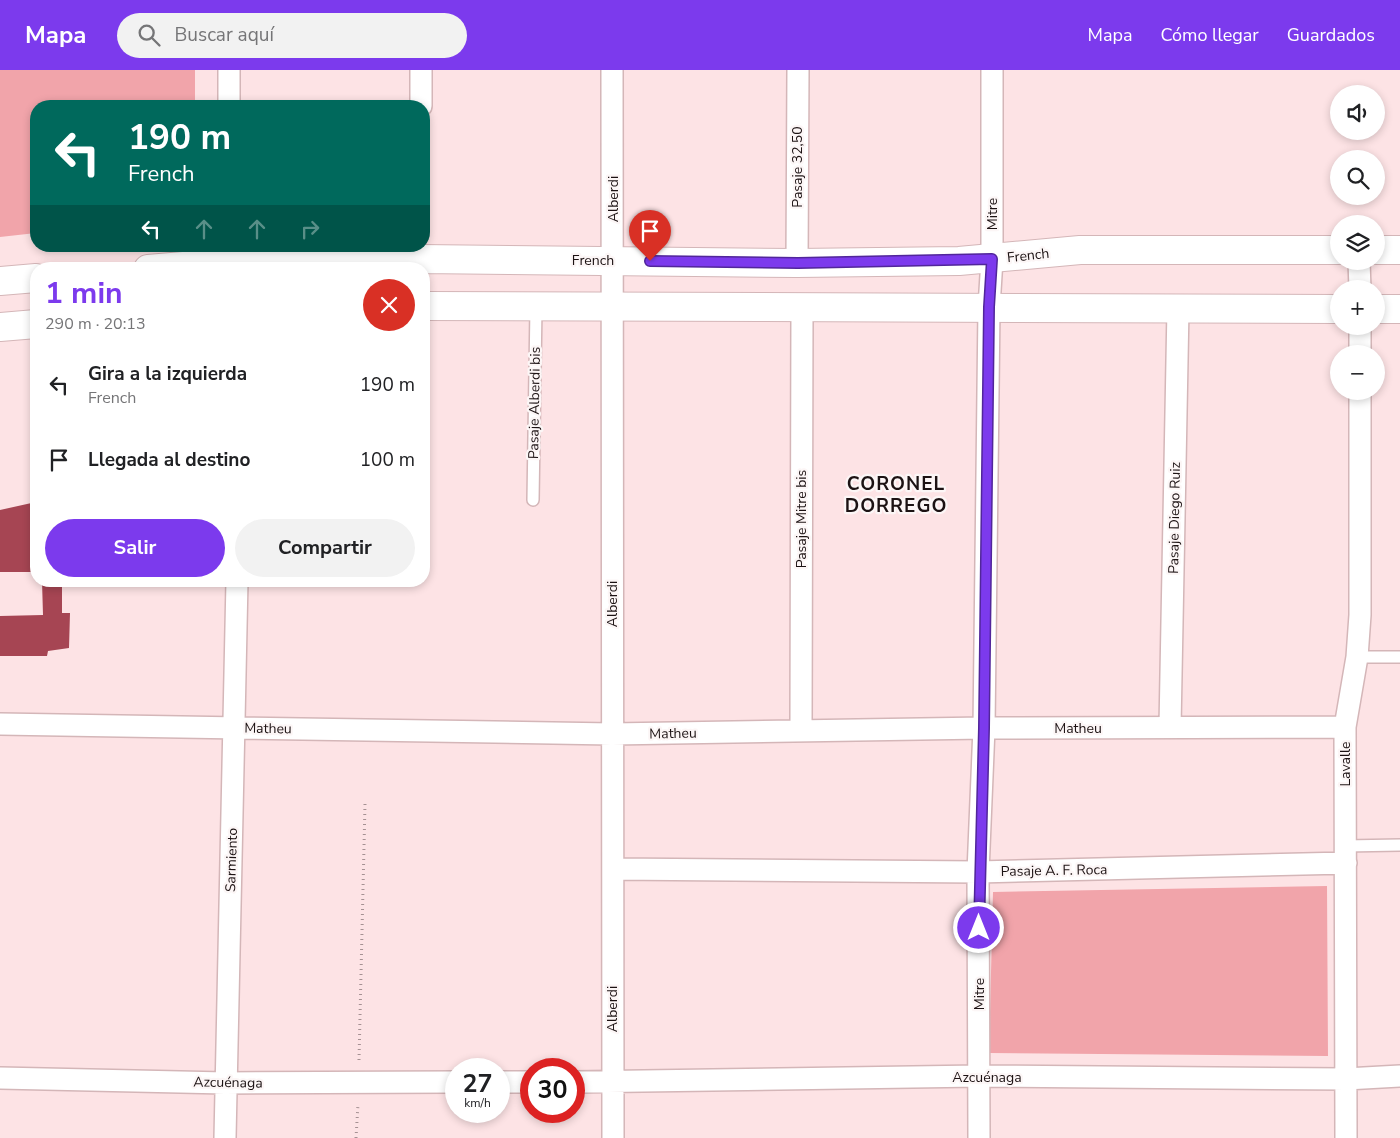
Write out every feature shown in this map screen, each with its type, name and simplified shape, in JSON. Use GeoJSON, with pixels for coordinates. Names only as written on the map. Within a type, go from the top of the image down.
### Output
{"type":"FeatureCollection","features":[{"type":"Feature","properties":{"kind":"main road","name":"French"},"geometry":{"type":"LineString","coordinates":[[206,262],[231,259],[420,253],[614,260],[798,263],[992,259],[1080,250],[1330,250]]}},
{"type":"Feature","properties":{"kind":"main road"},"geometry":{"type":"LineString","coordinates":[[1385,250],[1400,250]]}},
{"type":"Feature","properties":{"kind":"main road"},"geometry":{"type":"LineString","coordinates":[[0,281],[30,278]]}},
{"type":"Feature","properties":{"kind":"main road"},"geometry":{"type":"LineString","coordinates":[[430,306],[1330,309]]}},
{"type":"Feature","properties":{"kind":"main road"},"geometry":{"type":"LineString","coordinates":[[1385,309],[1400,309]]}},
{"type":"Feature","properties":{"kind":"main road"},"geometry":{"type":"LineString","coordinates":[[0,327],[30,324]]}},
{"type":"Feature","properties":{"kind":"street"},"geometry":{"type":"LineString","coordinates":[[229,70],[229,100]]}},
{"type":"Feature","properties":{"kind":"street"},"geometry":{"type":"LineString","coordinates":[[421,70],[421,100]]}},
{"type":"Feature","properties":{"kind":"street","name":"Alberdi"},"geometry":{"type":"LineString","coordinates":[[612,70],[614,260],[612,307],[612,1138]]}},
{"type":"Feature","properties":{"kind":"street","name":"Pasaje 32,50"},"geometry":{"type":"LineString","coordinates":[[798,70],[798,263]]}},
{"type":"Feature","properties":{"kind":"street","name":"Mitre"},"geometry":{"type":"LineString","coordinates":[[979,1138],[978,872],[984,728],[989,307],[992,259],[992,70]]}},
{"type":"Feature","properties":{"kind":"street","name":"Pasaje Mitre bis"},"geometry":{"type":"LineString","coordinates":[[801,731],[802,307]]}},
{"type":"Feature","properties":{"kind":"street","name":"Pasaje Diego Ruiz"},"geometry":{"type":"LineString","coordinates":[[1170,727],[1178,308]]}},
{"type":"Feature","properties":{"kind":"street","name":"Lavalle"},"geometry":{"type":"LineString","coordinates":[[1346,1138],[1345,726],[1357,657],[1360,615],[1360,400]]}},
{"type":"Feature","properties":{"kind":"street","name":"Sarmiento"},"geometry":{"type":"LineString","coordinates":[[225,1138],[237,587]]}},
{"type":"Feature","properties":{"kind":"street","name":"Matheu"},"geometry":{"type":"LineString","coordinates":[[0,724],[612,734],[984,728],[1345,726]]}},
{"type":"Feature","properties":{"kind":"street","name":"Pasaje A. F. Roca"},"geometry":{"type":"LineString","coordinates":[[613,869],[978,872],[1346,854]]}},
{"type":"Feature","properties":{"kind":"street","name":"Azcuénaga"},"geometry":{"type":"LineString","coordinates":[[585,1082],[979,1076],[1346,1079],[1400,1076]]}},
{"type":"Feature","properties":{"kind":"street","name":"Azcuénaga"},"geometry":{"type":"LineString","coordinates":[[0,1078],[225,1083],[445,1082]]}},
{"type":"Feature","properties":{"kind":"lane","name":"Pasaje Alberdi bis"},"geometry":{"type":"LineString","coordinates":[[533,500],[536,307]]}},
{"type":"Feature","properties":{"kind":"lane"},"geometry":{"type":"LineString","coordinates":[[1357,657],[1400,657]]}},
{"type":"Feature","properties":{"kind":"lane"},"geometry":{"type":"LineString","coordinates":[[1346,854],[1400,845]]}},
{"type":"Feature","properties":{"kind":"path"},"geometry":{"type":"LineString","coordinates":[[356,1138],[365,804]]}},
{"type":"Feature","properties":{"kind":"shaded area"},"geometry":{"type":"Polygon","coordinates":[[[0,70],[195,70],[195,100],[30,100],[30,234],[0,237],[0,70]]]}},
{"type":"Feature","properties":{"kind":"shaded area"},"geometry":{"type":"Polygon","coordinates":[[[1327,886],[1328,1056],[989,1053],[993,892],[1327,886]]]}},
{"type":"Feature","properties":{"kind":"building"},"geometry":{"type":"Polygon","coordinates":[[[30,503],[30,572],[0,572],[0,510],[30,503]]]}},
{"type":"Feature","properties":{"kind":"building"},"geometry":{"type":"Polygon","coordinates":[[[42,587],[62,587],[62,613],[70,613],[69,648],[48,651],[47,656],[0,656],[0,616],[43,615],[42,587]]]}},
{"type":"Feature","properties":{"kind":"district","name":"CORONEL DORREGO"},"geometry":{"type":"Point","coordinates":[896,494]}},
{"type":"Feature","properties":{"kind":"route"},"geometry":{"type":"LineString","coordinates":[[650,261],[798,263],[992,259],[989,307],[984,728],[978,872],[979,928]]}}]}
